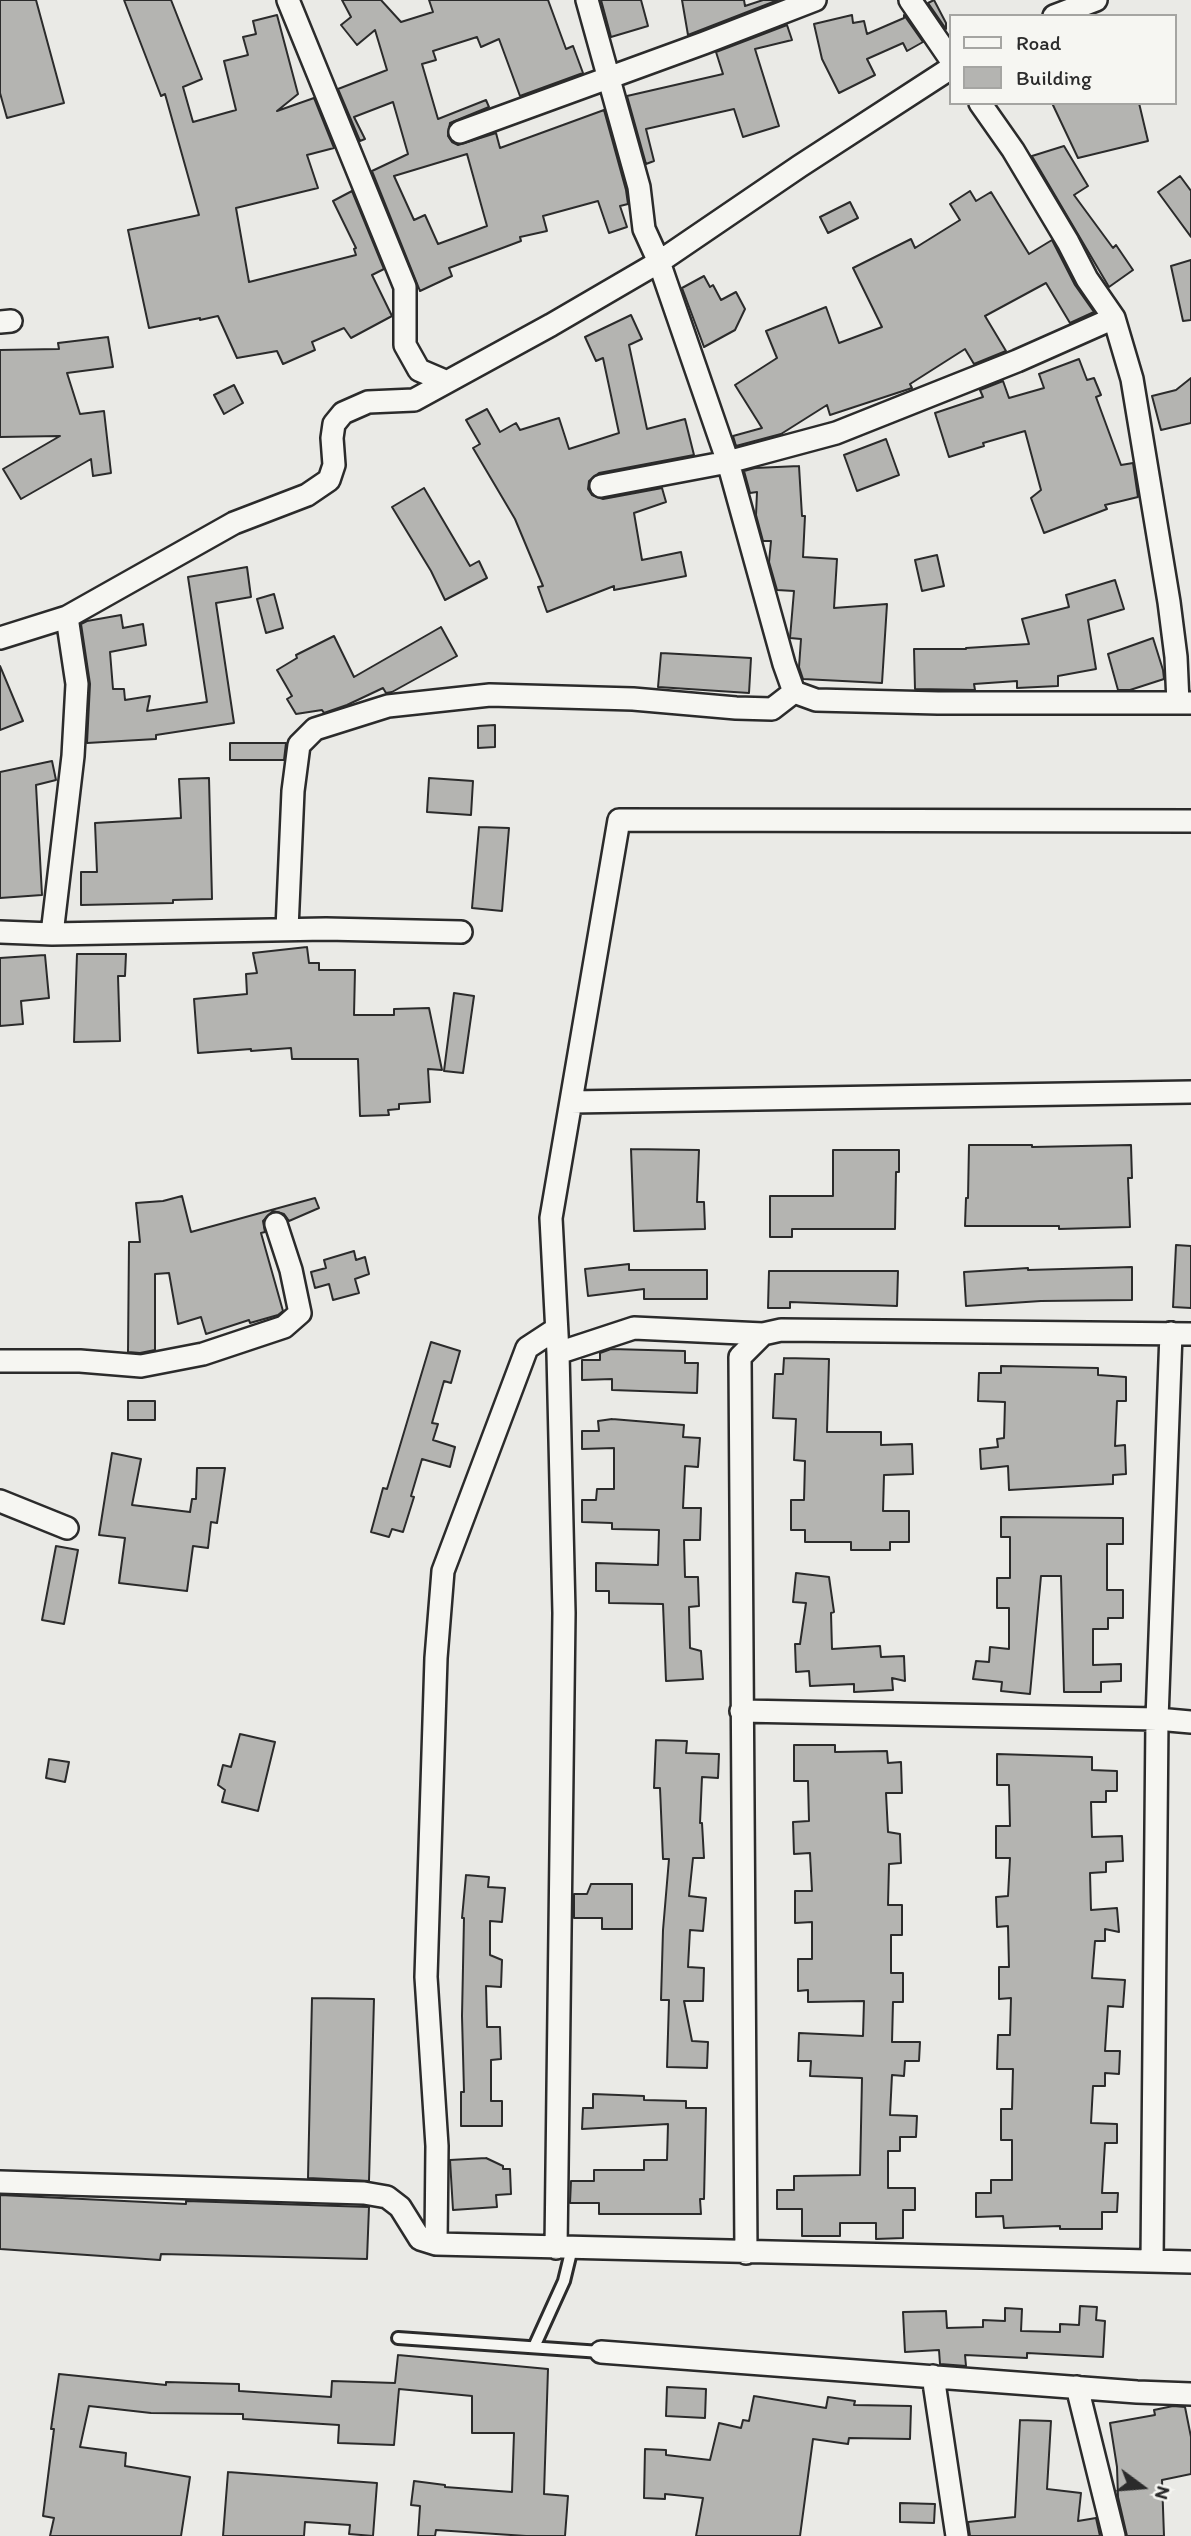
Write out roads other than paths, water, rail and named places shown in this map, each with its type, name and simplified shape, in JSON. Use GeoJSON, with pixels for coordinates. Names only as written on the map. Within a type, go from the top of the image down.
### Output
{"type":"FeatureCollection","features":[{"type":"Feature","properties":{"kind":"street"},"geometry":{"type":"LineString","coordinates":[[288,0],[404,287],[405,345],[419,370],[447,382]]}},
{"type":"Feature","properties":{"kind":"street"},"geometry":{"type":"LineString","coordinates":[[587,0],[639,187],[644,229],[659,262],[728,463],[794,692],[816,701],[1184,703],[1135,393],[1114,317],[1087,279],[1013,150],[981,105]]}},
{"type":"Feature","properties":{"kind":"street"},"geometry":{"type":"LineString","coordinates":[[460,132],[815,0]]}},
{"type":"Feature","properties":{"kind":"street"},"geometry":{"type":"LineString","coordinates":[[910,0],[950,59]]}},
{"type":"Feature","properties":{"kind":"street"},"geometry":{"type":"LineString","coordinates":[[1059,14],[1095,0]]}},
{"type":"Feature","properties":{"kind":"street"},"geometry":{"type":"LineString","coordinates":[[0,638],[68,617],[233,523],[307,495],[329,480],[334,465],[334,424],[343,413],[369,402],[414,400],[551,325],[659,262],[950,69]]}},
{"type":"Feature","properties":{"kind":"street"},"geometry":{"type":"LineString","coordinates":[[601,486],[728,463],[836,433],[1017,361],[1114,317]]}},
{"type":"Feature","properties":{"kind":"street"},"geometry":{"type":"LineString","coordinates":[[52,933],[73,756],[77,684],[68,617]]}},
{"type":"Feature","properties":{"kind":"street"},"geometry":{"type":"LineString","coordinates":[[286,929],[293,791],[299,745],[315,729],[388,706],[490,695],[633,699],[772,709],[794,692]]}},
{"type":"Feature","properties":{"kind":"street"},"geometry":{"type":"LineString","coordinates":[[564,2248],[564,1613],[558,1353],[551,1218],[619,820],[1191,821]]}},
{"type":"Feature","properties":{"kind":"street"},"geometry":{"type":"LineString","coordinates":[[0,932],[286,929],[461,932]]}},
{"type":"Feature","properties":{"kind":"street"},"geometry":{"type":"LineString","coordinates":[[571,1102],[1191,1092]]}},
{"type":"Feature","properties":{"kind":"street"},"geometry":{"type":"LineString","coordinates":[[0,1361],[80,1361],[141,1366],[203,1354],[284,1328],[300,1314],[291,1270],[276,1224]]}},
{"type":"Feature","properties":{"kind":"street"},"geometry":{"type":"LineString","coordinates":[[558,1353],[634,1328],[763,1334],[780,1330],[1181,1334],[1157,1719],[1152,2261]]}},
{"type":"Feature","properties":{"kind":"street"},"geometry":{"type":"LineString","coordinates":[[436,2244],[437,2146],[426,1977],[436,1658],[443,1571],[527,1348],[556,1329]]}},
{"type":"Feature","properties":{"kind":"street"},"geometry":{"type":"LineString","coordinates":[[746,2253],[740,1357],[763,1334]]}},
{"type":"Feature","properties":{"kind":"street"},"geometry":{"type":"LineString","coordinates":[[0,1501],[67,1528]]}},
{"type":"Feature","properties":{"kind":"street"},"geometry":{"type":"LineString","coordinates":[[741,1712],[1157,1719],[1191,1722]]}},
{"type":"Feature","properties":{"kind":"street"},"geometry":{"type":"LineString","coordinates":[[0,2182],[364,2193],[387,2197],[400,2207],[420,2239],[436,2244],[1191,2262]]}},
{"type":"Feature","properties":{"kind":"street"},"geometry":{"type":"LineString","coordinates":[[601,2352],[1191,2394]]}},
{"type":"Feature","properties":{"kind":"street"},"geometry":{"type":"LineString","coordinates":[[933,2376],[957,2536]]}},
{"type":"Feature","properties":{"kind":"street"},"geometry":{"type":"LineString","coordinates":[[1077,2387],[1114,2536]]}},
{"type":"Feature","properties":{"kind":"lane"},"geometry":{"type":"LineString","coordinates":[[534,2347],[564,2281],[564,2248]]}},
{"type":"Feature","properties":{"kind":"lane"},"geometry":{"type":"LineString","coordinates":[[398,2338],[601,2352]]}}]}
